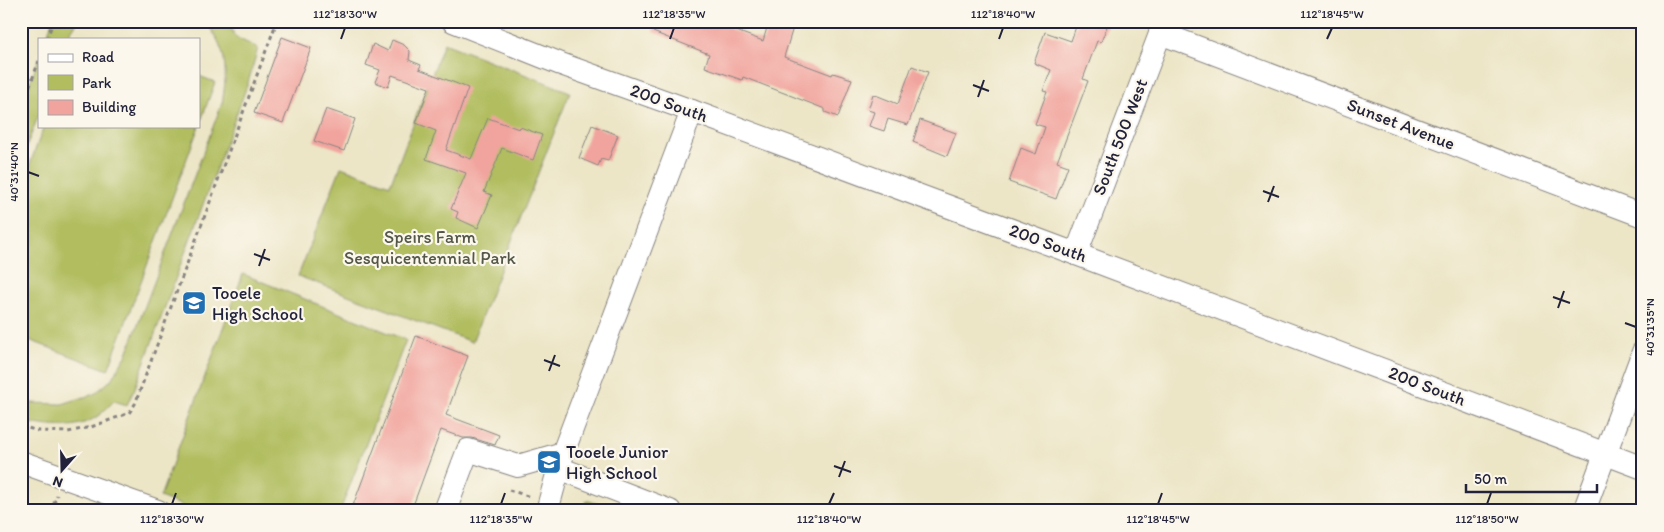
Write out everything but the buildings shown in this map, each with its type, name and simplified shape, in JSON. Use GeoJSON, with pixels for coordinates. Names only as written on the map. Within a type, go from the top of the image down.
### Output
{"type":"FeatureCollection","features":[{"type":"Feature","properties":{"kind":"street","name":"200 South"},"geometry":{"type":"LineString","coordinates":[[453,21],[561,64],[1076,254],[1643,468]]}},
{"type":"Feature","properties":{"kind":"street","name":"Sunset Avenue"},"geometry":{"type":"LineString","coordinates":[[1162,27],[1643,216]]}},
{"type":"Feature","properties":{"kind":"street","name":"South 500 West"},"geometry":{"type":"LineString","coordinates":[[1076,254],[1162,27]]}},
{"type":"Feature","properties":{"kind":"street"},"geometry":{"type":"LineString","coordinates":[[542,505],[561,461],[692,111]]}},
{"type":"Feature","properties":{"kind":"street"},"geometry":{"type":"LineString","coordinates":[[1584,511],[1643,352]]}},
{"type":"Feature","properties":{"kind":"street"},"geometry":{"type":"LineString","coordinates":[[446,511],[468,450],[518,466],[561,461],[670,511]]}},
{"type":"Feature","properties":{"kind":"street"},"geometry":{"type":"LineString","coordinates":[[21,462],[158,511]]}},
{"type":"Feature","properties":{"kind":"path"},"geometry":{"type":"LineString","coordinates":[[47,38],[54,21]]}},
{"type":"Feature","properties":{"kind":"path"},"geometry":{"type":"LineString","coordinates":[[21,426],[38,431],[68,432],[129,413],[135,404],[277,21]]}},
{"type":"Feature","properties":{"kind":"path"},"geometry":{"type":"LineString","coordinates":[[21,108],[38,64]]}},
{"type":"Feature","properties":{"kind":"path"},"geometry":{"type":"LineString","coordinates":[[510,490],[542,505]]}},
{"type":"Feature","properties":{"kind":"path"},"geometry":{"type":"LineString","coordinates":[[51,511],[58,493]]}},
{"type":"Feature","properties":{"kind":"green space"},"geometry":{"type":"Polygon","coordinates":[[[52,21],[78,21],[67,38],[46,38],[52,21]]]}},
{"type":"Feature","properties":{"kind":"green space"},"geometry":{"type":"Polygon","coordinates":[[[205,21],[229,21],[235,37],[258,48],[248,83],[135,388],[127,405],[114,401],[96,417],[81,424],[55,426],[21,421],[21,398],[30,403],[62,404],[94,394],[110,381],[126,356],[222,103],[225,69],[222,50],[205,21]]]}},
{"type":"Feature","properties":{"kind":"green space","name":"Speirs Farm Sesquicentennial Park"},"geometry":{"type":"Polygon","coordinates":[[[444,43],[570,92],[472,342],[298,276],[341,167],[390,185],[444,43]]]}},
{"type":"Feature","properties":{"kind":"green space"},"geometry":{"type":"Polygon","coordinates":[[[38,61],[38,117],[21,161],[21,106],[38,61]]]}},
{"type":"Feature","properties":{"kind":"green space"},"geometry":{"type":"Polygon","coordinates":[[[200,76],[215,82],[200,123],[200,76]]]}},
{"type":"Feature","properties":{"kind":"green space"},"geometry":{"type":"Polygon","coordinates":[[[43,128],[198,128],[108,370],[21,337],[21,188],[43,128]]]}},
{"type":"Feature","properties":{"kind":"green space"},"geometry":{"type":"Polygon","coordinates":[[[243,274],[406,340],[340,511],[196,511],[160,497],[243,274]]]}},
{"type":"Feature","properties":{"kind":"green space"},"geometry":{"type":"Polygon","coordinates":[[[587,500],[616,511],[582,511],[587,500]]]}},
{"type":"Feature","properties":{"kind":"place","name":"Tooele High School"},"geometry":{"type":"Point","coordinates":[194,303]}},
{"type":"Feature","properties":{"kind":"place","name":"Tooele Junior High School"},"geometry":{"type":"Point","coordinates":[549,462]}}]}
